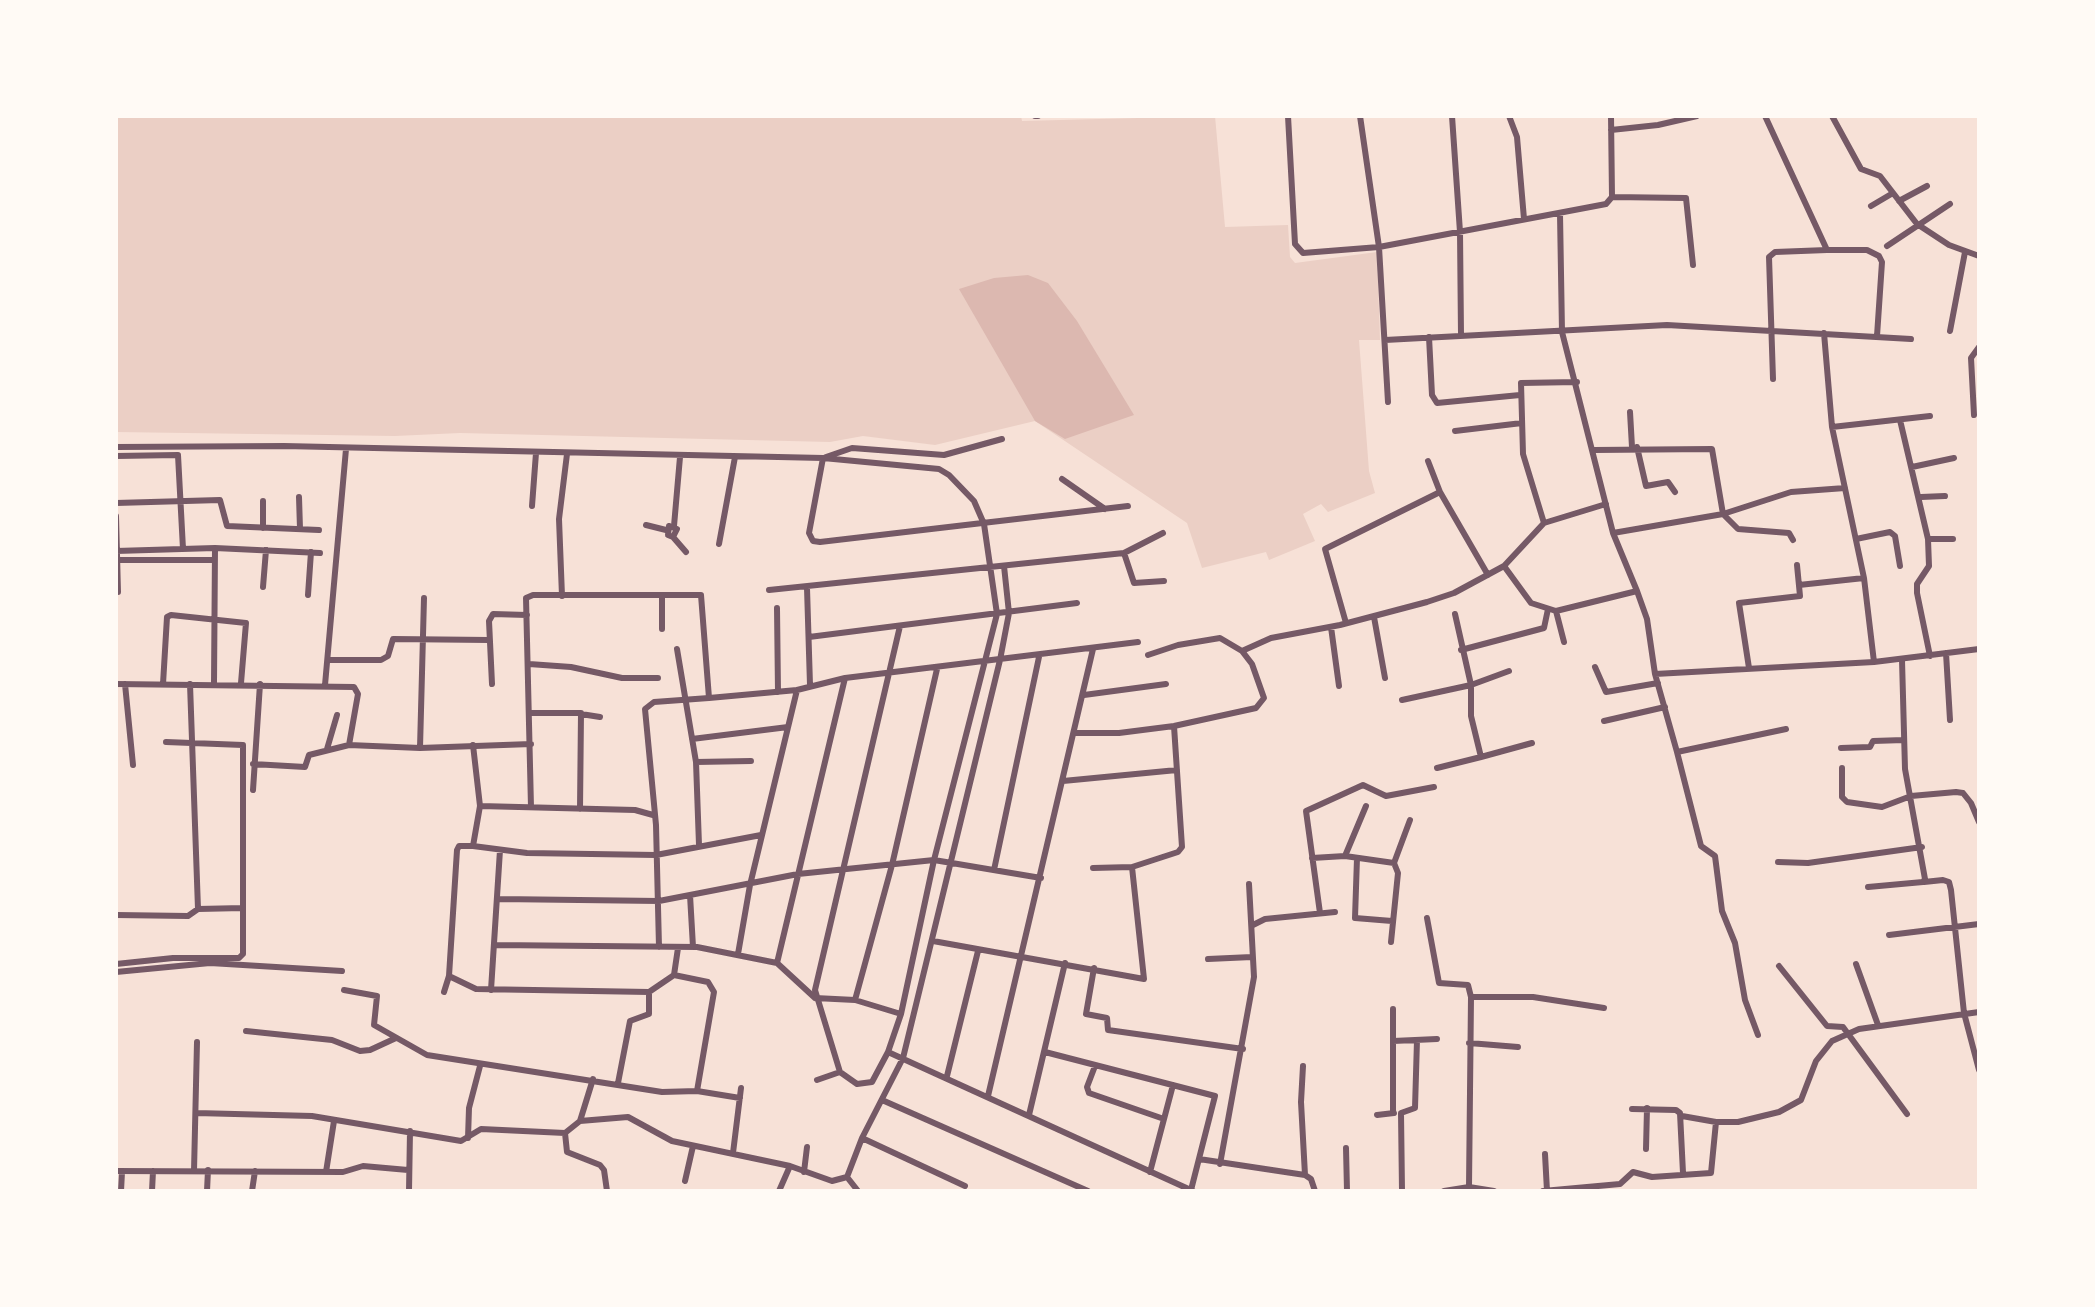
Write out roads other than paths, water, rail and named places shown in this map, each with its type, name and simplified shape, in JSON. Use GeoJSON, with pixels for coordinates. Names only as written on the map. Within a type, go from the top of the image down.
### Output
{"type":"FeatureCollection","features":[{"type":"Feature","properties":{"kind":"street"},"geometry":{"type":"LineString","coordinates":[[1288,116],[1298,250],[1319,253],[1379,247],[1597,207],[1612,197],[1686,198],[1693,265]]}},
{"type":"Feature","properties":{"kind":"street"},"geometry":{"type":"LineString","coordinates":[[1360,116],[1379,247],[1388,402]]}},
{"type":"Feature","properties":{"kind":"street"},"geometry":{"type":"LineString","coordinates":[[1452,116],[1460,232],[1461,335]]}},
{"type":"Feature","properties":{"kind":"street"},"geometry":{"type":"LineString","coordinates":[[1509,116],[1517,137],[1524,219]]}},
{"type":"Feature","properties":{"kind":"street"},"geometry":{"type":"LineString","coordinates":[[1611,116],[1612,197]]}},
{"type":"Feature","properties":{"kind":"street"},"geometry":{"type":"LineString","coordinates":[[1611,130],[1658,125],[1697,116]]}},
{"type":"Feature","properties":{"kind":"street"},"geometry":{"type":"LineString","coordinates":[[1765,116],[1827,250]]}},
{"type":"Feature","properties":{"kind":"street"},"geometry":{"type":"LineString","coordinates":[[1832,116],[1861,169],[1877,173],[1917,224],[1965,252],[1979,256]]}},
{"type":"Feature","properties":{"kind":"street"},"geometry":{"type":"LineString","coordinates":[[1899,201],[1927,186]]}},
{"type":"Feature","properties":{"kind":"street"},"geometry":{"type":"LineString","coordinates":[[1871,206],[1893,193]]}},
{"type":"Feature","properties":{"kind":"street"},"geometry":{"type":"LineString","coordinates":[[1887,246],[1950,204]]}},
{"type":"Feature","properties":{"kind":"street"},"geometry":{"type":"LineString","coordinates":[[1560,214],[1562,332],[1613,533],[1647,619],[1655,674],[1701,846],[1715,856],[1722,911],[1735,943],[1745,1000],[1758,1035]]}},
{"type":"Feature","properties":{"kind":"street"},"geometry":{"type":"LineString","coordinates":[[1773,379],[1770,254],[1867,250],[1879,256],[1882,262],[1877,336]]}},
{"type":"Feature","properties":{"kind":"street"},"geometry":{"type":"LineString","coordinates":[[1950,331],[1965,252]]}},
{"type":"Feature","properties":{"kind":"street"},"geometry":{"type":"LineString","coordinates":[[1385,340],[1667,325],[1911,339]]}},
{"type":"Feature","properties":{"kind":"street"},"geometry":{"type":"LineString","coordinates":[[1824,333],[1832,427],[1864,578],[1874,662]]}},
{"type":"Feature","properties":{"kind":"street"},"geometry":{"type":"LineString","coordinates":[[1429,337],[1432,395],[1437,403],[1520,395]]}},
{"type":"Feature","properties":{"kind":"street"},"geometry":{"type":"LineString","coordinates":[[1974,415],[1975,374],[1971,358],[1979,347]]}},
{"type":"Feature","properties":{"kind":"street"},"geometry":{"type":"LineString","coordinates":[[1544,523],[1527,470],[1520,395],[1524,381],[1577,382]]}},
{"type":"Feature","properties":{"kind":"street"},"geometry":{"type":"LineString","coordinates":[[1630,412],[1635,447],[1646,486],[1668,482],[1675,492]]}},
{"type":"Feature","properties":{"kind":"street"},"geometry":{"type":"LineString","coordinates":[[1832,427],[1930,416]]}},
{"type":"Feature","properties":{"kind":"street"},"geometry":{"type":"LineString","coordinates":[[1900,420],[1921,497],[1928,539],[1929,566],[1917,584],[1917,593],[1930,656]]}},
{"type":"Feature","properties":{"kind":"street"},"geometry":{"type":"LineString","coordinates":[[1455,431],[1522,423]]}},
{"type":"Feature","properties":{"kind":"street"},"geometry":{"type":"LineString","coordinates":[[823,458],[852,448],[944,455],[1002,439]]}},
{"type":"Feature","properties":{"kind":"street"},"geometry":{"type":"LineString","coordinates":[[116,447],[823,458],[939,469],[974,501],[984,524],[997,614],[934,860],[901,1014],[888,1052],[872,1082],[857,1084],[840,1072],[815,998],[777,963],[693,947],[494,945]]}},
{"type":"Feature","properties":{"kind":"street"},"geometry":{"type":"LineString","coordinates":[[1594,450],[1635,447],[1712,449],[1723,514],[1738,529],[1789,533],[1793,540]]}},
{"type":"Feature","properties":{"kind":"street"},"geometry":{"type":"LineString","coordinates":[[325,685],[346,449]]}},
{"type":"Feature","properties":{"kind":"street"},"geometry":{"type":"LineString","coordinates":[[532,506],[536,453]]}},
{"type":"Feature","properties":{"kind":"street"},"geometry":{"type":"LineString","coordinates":[[562,596],[559,519],[567,454]]}},
{"type":"Feature","properties":{"kind":"street"},"geometry":{"type":"LineString","coordinates":[[116,456],[178,455],[183,549]]}},
{"type":"Feature","properties":{"kind":"street"},"geometry":{"type":"LineString","coordinates":[[673,537],[677,534],[674,526],[680,457]]}},
{"type":"Feature","properties":{"kind":"street"},"geometry":{"type":"LineString","coordinates":[[719,544],[735,457]]}},
{"type":"Feature","properties":{"kind":"street"},"geometry":{"type":"LineString","coordinates":[[823,458],[809,533],[813,541],[865,539],[1128,506]]}},
{"type":"Feature","properties":{"kind":"street"},"geometry":{"type":"LineString","coordinates":[[1912,467],[1954,458]]}},
{"type":"Feature","properties":{"kind":"street"},"geometry":{"type":"LineString","coordinates":[[1428,461],[1440,492],[1488,575]]}},
{"type":"Feature","properties":{"kind":"street"},"geometry":{"type":"LineString","coordinates":[[1062,479],[1105,509]]}},
{"type":"Feature","properties":{"kind":"street"},"geometry":{"type":"LineString","coordinates":[[1613,533],[1723,514],[1791,492],[1845,488]]}},
{"type":"Feature","properties":{"kind":"street"},"geometry":{"type":"LineString","coordinates":[[1343,624],[1325,549],[1440,492]]}},
{"type":"Feature","properties":{"kind":"street"},"geometry":{"type":"LineString","coordinates":[[1921,497],[1945,496]]}},
{"type":"Feature","properties":{"kind":"street"},"geometry":{"type":"LineString","coordinates":[[299,497],[300,529]]}},
{"type":"Feature","properties":{"kind":"street"},"geometry":{"type":"LineString","coordinates":[[116,503],[220,500],[227,526],[319,530]]}},
{"type":"Feature","properties":{"kind":"street"},"geometry":{"type":"LineString","coordinates":[[263,501],[263,528]]}},
{"type":"Feature","properties":{"kind":"street"},"geometry":{"type":"LineString","coordinates":[[1242,651],[1271,638],[1374,617],[1454,593],[1504,566],[1544,523],[1606,504]]}},
{"type":"Feature","properties":{"kind":"street"},"geometry":{"type":"LineString","coordinates":[[116,516],[118,592]]}},
{"type":"Feature","properties":{"kind":"street"},"geometry":{"type":"LineString","coordinates":[[646,525],[666,530],[686,552]]}},
{"type":"Feature","properties":{"kind":"street"},"geometry":{"type":"LineString","coordinates":[[666,530],[674,526]]}},
{"type":"Feature","properties":{"kind":"street"},"geometry":{"type":"LineString","coordinates":[[1856,539],[1880,532],[1893,534],[1900,566]]}},
{"type":"Feature","properties":{"kind":"street"},"geometry":{"type":"LineString","coordinates":[[769,590],[1124,553],[1163,533]]}},
{"type":"Feature","properties":{"kind":"street"},"geometry":{"type":"LineString","coordinates":[[1928,539],[1953,539]]}},
{"type":"Feature","properties":{"kind":"street"},"geometry":{"type":"LineString","coordinates":[[214,684],[215,548]]}},
{"type":"Feature","properties":{"kind":"street"},"geometry":{"type":"LineString","coordinates":[[117,550],[215,548],[320,553]]}},
{"type":"Feature","properties":{"kind":"street"},"geometry":{"type":"LineString","coordinates":[[263,587],[266,550]]}},
{"type":"Feature","properties":{"kind":"street"},"geometry":{"type":"LineString","coordinates":[[308,595],[311,552]]}},
{"type":"Feature","properties":{"kind":"street"},"geometry":{"type":"LineString","coordinates":[[1124,553],[1134,583],[1164,581]]}},
{"type":"Feature","properties":{"kind":"street"},"geometry":{"type":"LineString","coordinates":[[119,560],[214,560]]}},
{"type":"Feature","properties":{"kind":"street"},"geometry":{"type":"LineString","coordinates":[[1749,668],[1739,603],[1799,596],[1797,565]]}},
{"type":"Feature","properties":{"kind":"street"},"geometry":{"type":"LineString","coordinates":[[847,1177],[862,1138],[903,1058],[1000,660],[1009,613],[1004,566]]}},
{"type":"Feature","properties":{"kind":"street"},"geometry":{"type":"LineString","coordinates":[[1504,566],[1531,603],[1556,611],[1637,591]]}},
{"type":"Feature","properties":{"kind":"street"},"geometry":{"type":"LineString","coordinates":[[1799,585],[1864,578]]}},
{"type":"Feature","properties":{"kind":"street"},"geometry":{"type":"LineString","coordinates":[[807,588],[810,685]]}},
{"type":"Feature","properties":{"kind":"street"},"geometry":{"type":"LineString","coordinates":[[531,807],[528,596],[694,594],[703,600],[709,698]]}},
{"type":"Feature","properties":{"kind":"street"},"geometry":{"type":"LineString","coordinates":[[662,596],[662,629]]}},
{"type":"Feature","properties":{"kind":"street"},"geometry":{"type":"LineString","coordinates":[[420,748],[424,598]]}},
{"type":"Feature","properties":{"kind":"street"},"geometry":{"type":"LineString","coordinates":[[809,637],[1077,603]]}},
{"type":"Feature","properties":{"kind":"street"},"geometry":{"type":"LineString","coordinates":[[777,608],[778,692]]}},
{"type":"Feature","properties":{"kind":"street"},"geometry":{"type":"LineString","coordinates":[[1461,650],[1544,628],[1548,609]]}},
{"type":"Feature","properties":{"kind":"street"},"geometry":{"type":"LineString","coordinates":[[1556,611],[1564,642]]}},
{"type":"Feature","properties":{"kind":"street"},"geometry":{"type":"LineString","coordinates":[[492,684],[489,621],[493,614],[527,615]]}},
{"type":"Feature","properties":{"kind":"street"},"geometry":{"type":"LineString","coordinates":[[1455,614],[1471,685],[1471,716],[1481,757]]}},
{"type":"Feature","properties":{"kind":"street"},"geometry":{"type":"LineString","coordinates":[[163,684],[168,615],[215,618],[247,625],[241,683]]}},
{"type":"Feature","properties":{"kind":"street"},"geometry":{"type":"LineString","coordinates":[[1374,617],[1385,678]]}},
{"type":"Feature","properties":{"kind":"street"},"geometry":{"type":"LineString","coordinates":[[815,998],[900,626]]}},
{"type":"Feature","properties":{"kind":"street"},"geometry":{"type":"LineString","coordinates":[[1331,627],[1339,686]]}},
{"type":"Feature","properties":{"kind":"street"},"geometry":{"type":"LineString","coordinates":[[1075,733],[1119,733],[1174,726],[1256,708],[1262,703],[1252,664],[1242,651],[1220,638],[1178,645],[1148,655]]}},
{"type":"Feature","properties":{"kind":"street"},"geometry":{"type":"LineString","coordinates":[[328,660],[381,660],[388,656],[393,639],[489,640]]}},
{"type":"Feature","properties":{"kind":"street"},"geometry":{"type":"LineString","coordinates":[[659,947],[659,901],[645,709],[654,702],[797,690],[845,678],[1039,657],[1138,642]]}},
{"type":"Feature","properties":{"kind":"street"},"geometry":{"type":"LineString","coordinates":[[677,649],[696,762],[699,845]]}},
{"type":"Feature","properties":{"kind":"street"},"geometry":{"type":"LineString","coordinates":[[988,1096],[1093,649]]}},
{"type":"Feature","properties":{"kind":"street"},"geometry":{"type":"LineString","coordinates":[[1655,674],[1902,660],[1979,649]]}},
{"type":"Feature","properties":{"kind":"street"},"geometry":{"type":"LineString","coordinates":[[1946,653],[1950,720]]}},
{"type":"Feature","properties":{"kind":"street"},"geometry":{"type":"LineString","coordinates":[[994,870],[1039,657]]}},
{"type":"Feature","properties":{"kind":"street"},"geometry":{"type":"LineString","coordinates":[[1902,660],[1904,740],[1922,847],[1923,882]]}},
{"type":"Feature","properties":{"kind":"street"},"geometry":{"type":"LineString","coordinates":[[529,664],[571,667],[622,678],[658,678]]}},
{"type":"Feature","properties":{"kind":"street"},"geometry":{"type":"LineString","coordinates":[[1595,667],[1606,692],[1658,683]]}},
{"type":"Feature","properties":{"kind":"street"},"geometry":{"type":"LineString","coordinates":[[855,1000],[892,865],[937,669]]}},
{"type":"Feature","properties":{"kind":"street"},"geometry":{"type":"LineString","coordinates":[[1402,700],[1471,685],[1509,671]]}},
{"type":"Feature","properties":{"kind":"street"},"geometry":{"type":"LineString","coordinates":[[777,963],[845,678]]}},
{"type":"Feature","properties":{"kind":"street"},"geometry":{"type":"LineString","coordinates":[[116,684],[241,683],[358,689],[349,745]]}},
{"type":"Feature","properties":{"kind":"street"},"geometry":{"type":"LineString","coordinates":[[125,684],[133,765]]}},
{"type":"Feature","properties":{"kind":"street"},"geometry":{"type":"LineString","coordinates":[[190,684],[198,909]]}},
{"type":"Feature","properties":{"kind":"street"},"geometry":{"type":"LineString","coordinates":[[253,790],[260,684]]}},
{"type":"Feature","properties":{"kind":"street"},"geometry":{"type":"LineString","coordinates":[[1084,695],[1166,684]]}},
{"type":"Feature","properties":{"kind":"street"},"geometry":{"type":"LineString","coordinates":[[738,954],[761,835],[797,690]]}},
{"type":"Feature","properties":{"kind":"street"},"geometry":{"type":"LineString","coordinates":[[1604,721],[1665,707]]}},
{"type":"Feature","properties":{"kind":"street"},"geometry":{"type":"LineString","coordinates":[[531,713],[600,717]]}},
{"type":"Feature","properties":{"kind":"street"},"geometry":{"type":"LineString","coordinates":[[580,809],[581,714]]}},
{"type":"Feature","properties":{"kind":"street"},"geometry":{"type":"LineString","coordinates":[[327,749],[337,715]]}},
{"type":"Feature","properties":{"kind":"street"},"geometry":{"type":"LineString","coordinates":[[1093,868],[1132,867],[1178,852],[1182,847],[1174,726]]}},
{"type":"Feature","properties":{"kind":"street"},"geometry":{"type":"LineString","coordinates":[[692,739],[788,727]]}},
{"type":"Feature","properties":{"kind":"street"},"geometry":{"type":"LineString","coordinates":[[1677,752],[1786,729]]}},
{"type":"Feature","properties":{"kind":"street"},"geometry":{"type":"LineString","coordinates":[[1841,748],[1870,747],[1873,741],[1904,740]]}},
{"type":"Feature","properties":{"kind":"street"},"geometry":{"type":"LineString","coordinates":[[116,964],[173,958],[239,958],[244,947],[245,750],[238,743],[166,742]]}},
{"type":"Feature","properties":{"kind":"street"},"geometry":{"type":"LineString","coordinates":[[1437,768],[1532,743]]}},
{"type":"Feature","properties":{"kind":"street"},"geometry":{"type":"LineString","coordinates":[[253,764],[305,767],[309,755],[349,745],[420,748],[531,744]]}},
{"type":"Feature","properties":{"kind":"street"},"geometry":{"type":"LineString","coordinates":[[473,745],[480,806],[473,846]]}},
{"type":"Feature","properties":{"kind":"street"},"geometry":{"type":"LineString","coordinates":[[696,762],[751,761]]}},
{"type":"Feature","properties":{"kind":"street"},"geometry":{"type":"LineString","coordinates":[[1842,768],[1842,797],[1847,802],[1882,807],[1911,796],[1963,793],[1979,822]]}},
{"type":"Feature","properties":{"kind":"street"},"geometry":{"type":"LineString","coordinates":[[1063,781],[1177,770]]}},
{"type":"Feature","properties":{"kind":"street"},"geometry":{"type":"LineString","coordinates":[[1320,913],[1306,811],[1363,785],[1386,796],[1434,787]]}},
{"type":"Feature","properties":{"kind":"street"},"geometry":{"type":"LineString","coordinates":[[480,806],[635,810],[653,815]]}},
{"type":"Feature","properties":{"kind":"street"},"geometry":{"type":"LineString","coordinates":[[1345,856],[1366,806]]}},
{"type":"Feature","properties":{"kind":"street"},"geometry":{"type":"LineString","coordinates":[[1391,942],[1398,873],[1394,863],[1410,820]]}},
{"type":"Feature","properties":{"kind":"street"},"geometry":{"type":"LineString","coordinates":[[444,992],[449,976],[459,846],[656,855],[761,835]]}},
{"type":"Feature","properties":{"kind":"street"},"geometry":{"type":"LineString","coordinates":[[1778,862],[1821,862],[1922,847]]}},
{"type":"Feature","properties":{"kind":"street"},"geometry":{"type":"LineString","coordinates":[[491,990],[500,850]]}},
{"type":"Feature","properties":{"kind":"street"},"geometry":{"type":"LineString","coordinates":[[1312,858],[1345,856],[1394,863]]}},
{"type":"Feature","properties":{"kind":"street"},"geometry":{"type":"LineString","coordinates":[[1357,858],[1355,918],[1392,921]]}},
{"type":"Feature","properties":{"kind":"street"},"geometry":{"type":"LineString","coordinates":[[499,899],[659,901],[798,874],[934,860],[1041,878]]}},
{"type":"Feature","properties":{"kind":"street"},"geometry":{"type":"LineString","coordinates":[[933,941],[1144,979],[1132,867]]}},
{"type":"Feature","properties":{"kind":"street"},"geometry":{"type":"LineString","coordinates":[[1868,887],[1949,882],[1957,929],[1964,1013],[1979,1070]]}},
{"type":"Feature","properties":{"kind":"street"},"geometry":{"type":"LineString","coordinates":[[1220,1164],[1254,977],[1249,884]]}},
{"type":"Feature","properties":{"kind":"street"},"geometry":{"type":"LineString","coordinates":[[690,895],[693,947]]}},
{"type":"Feature","properties":{"kind":"street"},"geometry":{"type":"LineString","coordinates":[[116,915],[188,916],[198,909],[243,908]]}},
{"type":"Feature","properties":{"kind":"street"},"geometry":{"type":"LineString","coordinates":[[1253,925],[1265,919],[1335,912]]}},
{"type":"Feature","properties":{"kind":"street"},"geometry":{"type":"LineString","coordinates":[[1427,918],[1439,983],[1468,985],[1471,997],[1469,1187]]}},
{"type":"Feature","properties":{"kind":"street"},"geometry":{"type":"LineString","coordinates":[[1889,935],[1979,924]]}},
{"type":"Feature","properties":{"kind":"street"},"geometry":{"type":"LineString","coordinates":[[674,975],[678,948]]}},
{"type":"Feature","properties":{"kind":"street"},"geometry":{"type":"LineString","coordinates":[[947,1076],[978,951]]}},
{"type":"Feature","properties":{"kind":"street"},"geometry":{"type":"LineString","coordinates":[[1208,959],[1252,957]]}},
{"type":"Feature","properties":{"kind":"street"},"geometry":{"type":"LineString","coordinates":[[116,972],[210,963],[342,971]]}},
{"type":"Feature","properties":{"kind":"street"},"geometry":{"type":"LineString","coordinates":[[1029,1115],[1065,963]]}},
{"type":"Feature","properties":{"kind":"street"},"geometry":{"type":"LineString","coordinates":[[1856,964],[1878,1025]]}},
{"type":"Feature","properties":{"kind":"street"},"geometry":{"type":"LineString","coordinates":[[1779,966],[1827,1026],[1839,1025],[1847,1034],[1907,1114]]}},
{"type":"Feature","properties":{"kind":"street"},"geometry":{"type":"LineString","coordinates":[[1094,968],[1086,1014],[1107,1018],[1108,1030],[1243,1049]]}},
{"type":"Feature","properties":{"kind":"street"},"geometry":{"type":"LineString","coordinates":[[449,976],[476,989],[491,990],[649,992],[674,975],[708,982],[714,992],[697,1091]]}},
{"type":"Feature","properties":{"kind":"street"},"geometry":{"type":"LineString","coordinates":[[344,990],[377,996],[374,1025],[427,1055],[480,1066],[593,1079],[662,1092],[697,1091],[740,1098]]}},
{"type":"Feature","properties":{"kind":"street"},"geometry":{"type":"LineString","coordinates":[[618,1083],[630,1021],[649,1014],[649,992]]}},
{"type":"Feature","properties":{"kind":"street"},"geometry":{"type":"LineString","coordinates":[[1471,997],[1533,997],[1604,1008]]}},
{"type":"Feature","properties":{"kind":"street"},"geometry":{"type":"LineString","coordinates":[[815,998],[855,1000],[901,1014]]}},
{"type":"Feature","properties":{"kind":"street"},"geometry":{"type":"LineString","coordinates":[[1393,1009],[1393,1113]]}},
{"type":"Feature","properties":{"kind":"street"},"geometry":{"type":"LineString","coordinates":[[1632,1109],[1676,1110],[1682,1116],[1716,1122],[1738,1122],[1779,1112],[1801,1100],[1823,1051],[1832,1041],[1878,1025],[1979,1012]]}},
{"type":"Feature","properties":{"kind":"street"},"geometry":{"type":"LineString","coordinates":[[246,1031],[332,1040],[360,1051],[370,1050],[396,1038]]}},
{"type":"Feature","properties":{"kind":"street"},"geometry":{"type":"LineString","coordinates":[[1393,1041],[1437,1039]]}},
{"type":"Feature","properties":{"kind":"street"},"geometry":{"type":"LineString","coordinates":[[1377,1115],[1415,1108],[1417,1040]]}},
{"type":"Feature","properties":{"kind":"street"},"geometry":{"type":"LineString","coordinates":[[194,1171],[197,1042]]}},
{"type":"Feature","properties":{"kind":"street"},"geometry":{"type":"LineString","coordinates":[[1469,1043],[1518,1047]]}},
{"type":"Feature","properties":{"kind":"street"},"geometry":{"type":"LineString","coordinates":[[888,1052],[947,1076],[1192,1190],[1215,1096],[1045,1052]]}},
{"type":"Feature","properties":{"kind":"street"},"geometry":{"type":"LineString","coordinates":[[468,1138],[469,1108],[480,1066]]}},
{"type":"Feature","properties":{"kind":"street"},"geometry":{"type":"LineString","coordinates":[[1095,1066],[1087,1087],[1089,1093],[1164,1119]]}},
{"type":"Feature","properties":{"kind":"street"},"geometry":{"type":"LineString","coordinates":[[1303,1066],[1305,1175]]}},
{"type":"Feature","properties":{"kind":"street"},"geometry":{"type":"LineString","coordinates":[[817,1080],[840,1072]]}},
{"type":"Feature","properties":{"kind":"street"},"geometry":{"type":"LineString","coordinates":[[580,1121],[593,1079]]}},
{"type":"Feature","properties":{"kind":"street"},"geometry":{"type":"LineString","coordinates":[[1150,1172],[1173,1085]]}},
{"type":"Feature","properties":{"kind":"street"},"geometry":{"type":"LineString","coordinates":[[733,1153],[741,1088]]}},
{"type":"Feature","properties":{"kind":"street"},"geometry":{"type":"LineString","coordinates":[[882,1100],[1088,1191]]}},
{"type":"Feature","properties":{"kind":"street"},"geometry":{"type":"LineString","coordinates":[[1646,1149],[1647,1108]]}},
{"type":"Feature","properties":{"kind":"street"},"geometry":{"type":"LineString","coordinates":[[196,1113],[252,1111],[410,1131],[461,1141],[481,1129],[565,1133],[580,1121],[628,1117],[672,1141],[790,1166],[832,1181],[847,1177]]}},
{"type":"Feature","properties":{"kind":"street"},"geometry":{"type":"LineString","coordinates":[[1401,1113],[1402,1191]]}},
{"type":"Feature","properties":{"kind":"street"},"geometry":{"type":"LineString","coordinates":[[1682,1116],[1683,1173]]}},
{"type":"Feature","properties":{"kind":"street"},"geometry":{"type":"LineString","coordinates":[[326,1172],[334,1121]]}},
{"type":"Feature","properties":{"kind":"street"},"geometry":{"type":"LineString","coordinates":[[1545,1154],[1545,1191],[1620,1184],[1633,1172],[1652,1177],[1711,1173],[1716,1122]]}},
{"type":"Feature","properties":{"kind":"street"},"geometry":{"type":"LineString","coordinates":[[409,1191],[410,1131]]}},
{"type":"Feature","properties":{"kind":"street"},"geometry":{"type":"LineString","coordinates":[[565,1133],[567,1152],[600,1165],[604,1170],[607,1191]]}},
{"type":"Feature","properties":{"kind":"street"},"geometry":{"type":"LineString","coordinates":[[862,1138],[965,1186]]}},
{"type":"Feature","properties":{"kind":"street"},"geometry":{"type":"LineString","coordinates":[[685,1181],[693,1146]]}},
{"type":"Feature","properties":{"kind":"street"},"geometry":{"type":"LineString","coordinates":[[804,1172],[807,1147]]}},
{"type":"Feature","properties":{"kind":"street"},"geometry":{"type":"LineString","coordinates":[[1346,1148],[1347,1191]]}},
{"type":"Feature","properties":{"kind":"street"},"geometry":{"type":"LineString","coordinates":[[1199,1159],[1305,1175],[1311,1179],[1315,1191]]}},
{"type":"Feature","properties":{"kind":"street"},"geometry":{"type":"LineString","coordinates":[[121,1191],[119,1172],[326,1172],[363,1166],[408,1170]]}},
{"type":"Feature","properties":{"kind":"street"},"geometry":{"type":"LineString","coordinates":[[779,1191],[790,1166]]}},
{"type":"Feature","properties":{"kind":"street"},"geometry":{"type":"LineString","coordinates":[[207,1191],[208,1170]]}},
{"type":"Feature","properties":{"kind":"street"},"geometry":{"type":"LineString","coordinates":[[152,1191],[153,1171]]}},
{"type":"Feature","properties":{"kind":"street"},"geometry":{"type":"LineString","coordinates":[[252,1191],[255,1171]]}},
{"type":"Feature","properties":{"kind":"street"},"geometry":{"type":"LineString","coordinates":[[847,1177],[858,1191]]}},
{"type":"Feature","properties":{"kind":"street"},"geometry":{"type":"LineString","coordinates":[[1444,1191],[1469,1187],[1494,1191]]}}]}
